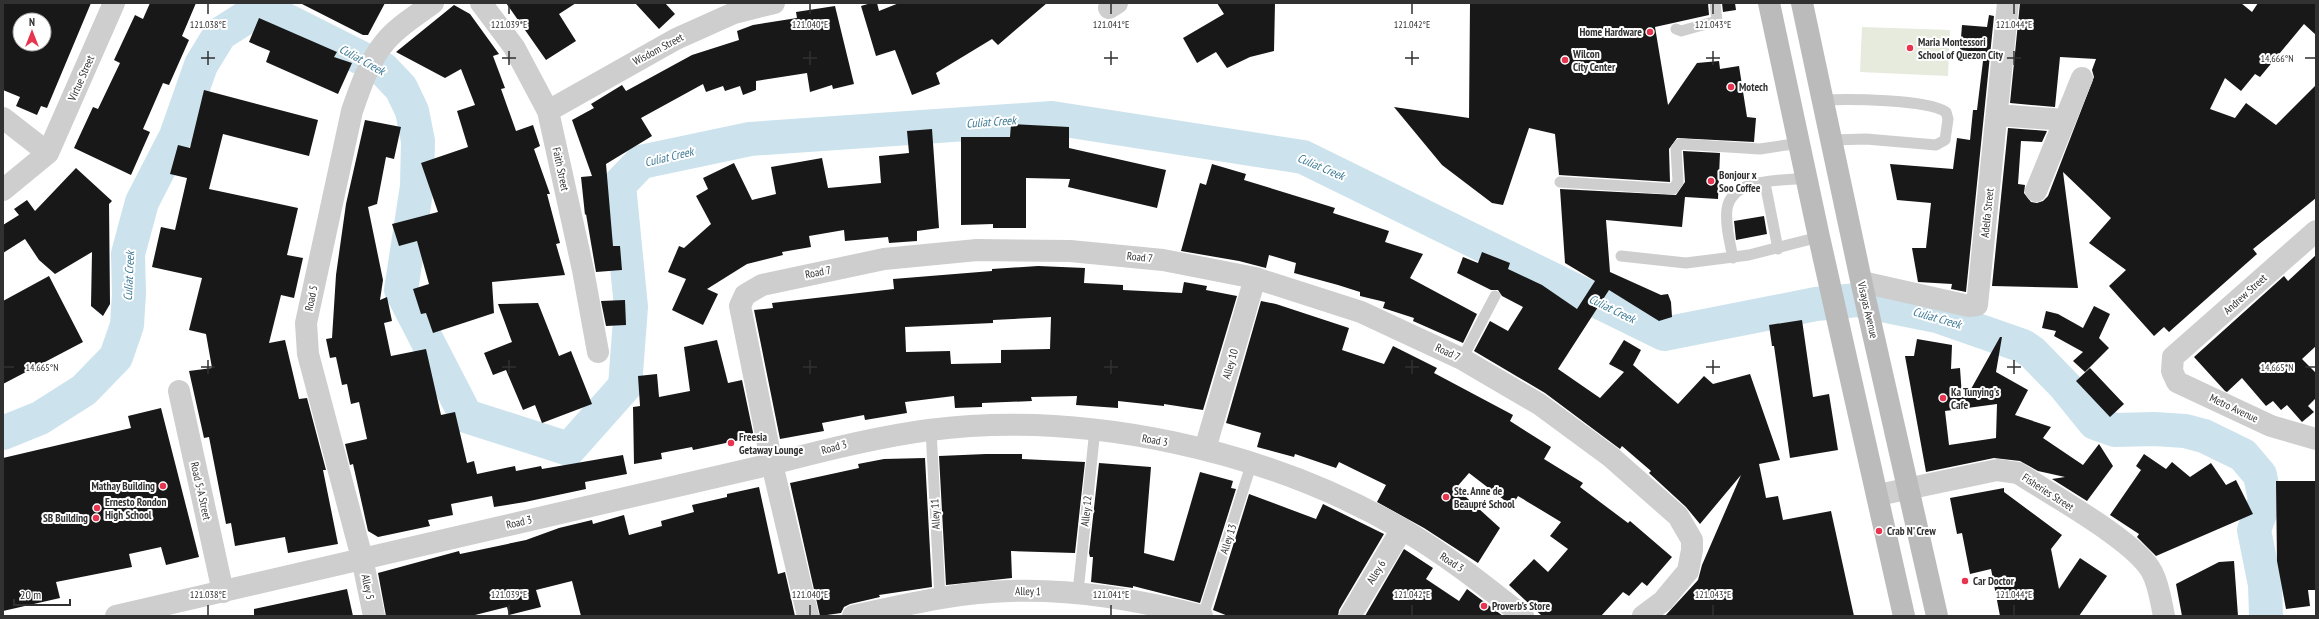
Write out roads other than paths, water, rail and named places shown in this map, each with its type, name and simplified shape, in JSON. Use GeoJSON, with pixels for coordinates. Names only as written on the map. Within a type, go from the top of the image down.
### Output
{"type":"FeatureCollection","features":[{"type":"Feature","properties":{"kind":"main road"},"geometry":{"type":"LineString","coordinates":[[1769,3],[1819,237],[1904,616]]}},
{"type":"Feature","properties":{"kind":"main road","name":"Visayas Avenue"},"geometry":{"type":"LineString","coordinates":[[1802,3],[1862,283],[1937,616]]}},
{"type":"Feature","properties":{"kind":"main road"},"geometry":{"type":"LineString","coordinates":[[1862,426],[1893,420]]}},
{"type":"Feature","properties":{"kind":"street","name":"Virtue Street"},"geometry":{"type":"LineString","coordinates":[[48,152],[114,3]]}},
{"type":"Feature","properties":{"kind":"street","name":"Road 5"},"geometry":{"type":"LineString","coordinates":[[362,558],[308,354],[306,322],[352,111],[364,78],[384,43],[397,30],[433,3]]}},
{"type":"Feature","properties":{"kind":"street","name":"Faith Street"},"geometry":{"type":"LineString","coordinates":[[480,3],[514,47],[548,111],[583,270],[598,352]]}},
{"type":"Feature","properties":{"kind":"street","name":"Wisdom Street"},"geometry":{"type":"LineString","coordinates":[[548,111],[676,39],[734,13],[774,3]]}},
{"type":"Feature","properties":{"kind":"street","name":"Adelfa Street"},"geometry":{"type":"LineString","coordinates":[[1862,283],[1969,306],[1977,305],[1998,115],[2008,3]]}},
{"type":"Feature","properties":{"kind":"street"},"geometry":{"type":"LineString","coordinates":[[2036,190],[2082,78]]}},
{"type":"Feature","properties":{"kind":"street"},"geometry":{"type":"LineString","coordinates":[[1998,115],[2064,120]]}},
{"type":"Feature","properties":{"kind":"street"},"geometry":{"type":"LineString","coordinates":[[3,118],[48,152],[3,190]]}},
{"type":"Feature","properties":{"kind":"street","name":"Andrew Street"},"geometry":{"type":"LineString","coordinates":[[2173,358],[2316,231]]}},
{"type":"Feature","properties":{"kind":"street","name":"Road 7"},"geometry":{"type":"LineString","coordinates":[[808,616],[772,464],[740,306],[745,295],[762,285],[884,259],[977,250],[1070,250],[1148,258],[1255,278],[1361,312],[1462,359],[1539,404],[1611,457],[1678,516],[1692,540],[1692,550],[1688,571],[1663,601],[1643,616]]}},
{"type":"Feature","properties":{"kind":"street","name":"Alley 10"},"geometry":{"type":"LineString","coordinates":[[1206,449],[1255,278]]}},
{"type":"Feature","properties":{"kind":"street","name":"Metro Avenue"},"geometry":{"type":"LineString","coordinates":[[2173,358],[2172,371],[2177,382],[2271,426],[2316,439]]}},
{"type":"Feature","properties":{"kind":"street","name":"Road 5-A Street"},"geometry":{"type":"LineString","coordinates":[[178,391],[223,592]]}},
{"type":"Feature","properties":{"kind":"street","name":"Road 3"},"geometry":{"type":"LineString","coordinates":[[116,616],[772,464],[850,443],[931,430],[1013,425],[1095,429],[1206,449],[1252,462],[1329,492],[1402,529],[1469,573],[1523,616]]}},
{"type":"Feature","properties":{"kind":"street","name":"Fisheries Street"},"geometry":{"type":"LineString","coordinates":[[1878,495],[1997,470],[2018,473],[2126,544],[2144,560],[2157,584],[2164,616]]}},
{"type":"Feature","properties":{"kind":"street","name":"Alley 6"},"geometry":{"type":"LineString","coordinates":[[1350,616],[1402,529]]}},
{"type":"Feature","properties":{"kind":"street","name":"Alley 5"},"geometry":{"type":"LineString","coordinates":[[362,558],[374,616]]}},
{"type":"Feature","properties":{"kind":"street","name":"Alley 1"},"geometry":{"type":"LineString","coordinates":[[853,616],[940,598],[1009,591],[1078,592],[1141,601],[1203,616]]}},
{"type":"Feature","properties":{"kind":"lane"},"geometry":{"type":"LineString","coordinates":[[1676,29],[1681,31],[1717,21],[1715,3]]}},
{"type":"Feature","properties":{"kind":"lane"},"geometry":{"type":"LineString","coordinates":[[1822,100],[1858,99],[1932,106],[1946,112],[1948,119],[1945,140],[1936,145],[1866,139],[1831,140]]}},
{"type":"Feature","properties":{"kind":"lane"},"geometry":{"type":"LineString","coordinates":[[1560,182],[1674,189],[1678,182],[1676,149],[1680,144],[1760,149],[1800,143]]}},
{"type":"Feature","properties":{"kind":"lane"},"geometry":{"type":"LineString","coordinates":[[1733,258],[1727,224],[1727,208],[1735,192],[1750,185],[1807,178]]}},
{"type":"Feature","properties":{"kind":"lane"},"geometry":{"type":"LineString","coordinates":[[1765,183],[1778,249]]}},
{"type":"Feature","properties":{"kind":"lane"},"geometry":{"type":"LineString","coordinates":[[1621,256],[1686,263],[1733,258],[1778,249],[1819,237]]}},
{"type":"Feature","properties":{"kind":"lane"},"geometry":{"type":"LineString","coordinates":[[1462,359],[1495,296]]}},
{"type":"Feature","properties":{"kind":"lane","name":"Alley 12"},"geometry":{"type":"LineString","coordinates":[[1078,592],[1095,429]]}},
{"type":"Feature","properties":{"kind":"lane","name":"Alley 11"},"geometry":{"type":"LineString","coordinates":[[931,430],[940,598]]}},
{"type":"Feature","properties":{"kind":"lane","name":"Alley 13"},"geometry":{"type":"LineString","coordinates":[[1203,616],[1252,462]]}},
{"type":"Feature","properties":{"kind":"waterway","name":"Culiat Creek"},"geometry":{"type":"LineString","coordinates":[[3,433],[40,418],[84,390],[116,357],[127,325],[129,294],[128,254],[142,202],[176,136],[201,65],[220,34],[248,16],[276,15],[383,69],[401,88],[412,111],[418,141],[417,186],[401,290],[466,416],[569,449],[625,386],[631,307],[619,185],[641,162],[750,139],[1052,118],[1303,157],[1664,334],[1816,304],[1857,300],[1937,316],[2023,346],[2033,353],[2065,386],[2095,423],[2115,430],[2154,429],[2185,431],[2204,436],[2243,455],[2260,475],[2265,500],[2254,530],[2265,585],[2266,616]]}},
{"type":"Feature","properties":{"kind":"place","name":"Home Hardware"},"geometry":{"type":"Point","coordinates":[1650,32]}},
{"type":"Feature","properties":{"kind":"place","name":"Maria Montessori School of Quezon City"},"geometry":{"type":"Point","coordinates":[1910,48]}},
{"type":"Feature","properties":{"kind":"place","name":"Wilcon City Center"},"geometry":{"type":"Point","coordinates":[1565,60]}},
{"type":"Feature","properties":{"kind":"place","name":"Motech"},"geometry":{"type":"Point","coordinates":[1731,87]}},
{"type":"Feature","properties":{"kind":"place","name":"Bonjour x Soo Coffee"},"geometry":{"type":"Point","coordinates":[1711,181]}},
{"type":"Feature","properties":{"kind":"place","name":"Ka Tunying's Cafe"},"geometry":{"type":"Point","coordinates":[1943,398]}},
{"type":"Feature","properties":{"kind":"place","name":"Freesia Getaway Lounge"},"geometry":{"type":"Point","coordinates":[731,443]}},
{"type":"Feature","properties":{"kind":"place","name":"Mathay Building"},"geometry":{"type":"Point","coordinates":[163,486]}},
{"type":"Feature","properties":{"kind":"place","name":"Ste. Anne de Beaupré School"},"geometry":{"type":"Point","coordinates":[1446,497]}},
{"type":"Feature","properties":{"kind":"place","name":"Ernesto Rondon High School"},"geometry":{"type":"Point","coordinates":[97,508]}},
{"type":"Feature","properties":{"kind":"place","name":"SB Building"},"geometry":{"type":"Point","coordinates":[96,518]}},
{"type":"Feature","properties":{"kind":"place","name":"Crab N' Crew"},"geometry":{"type":"Point","coordinates":[1879,531]}},
{"type":"Feature","properties":{"kind":"place","name":"Car Doctor"},"geometry":{"type":"Point","coordinates":[1965,581]}},
{"type":"Feature","properties":{"kind":"place","name":"Proverb's Store"},"geometry":{"type":"Point","coordinates":[1484,606]}}]}
